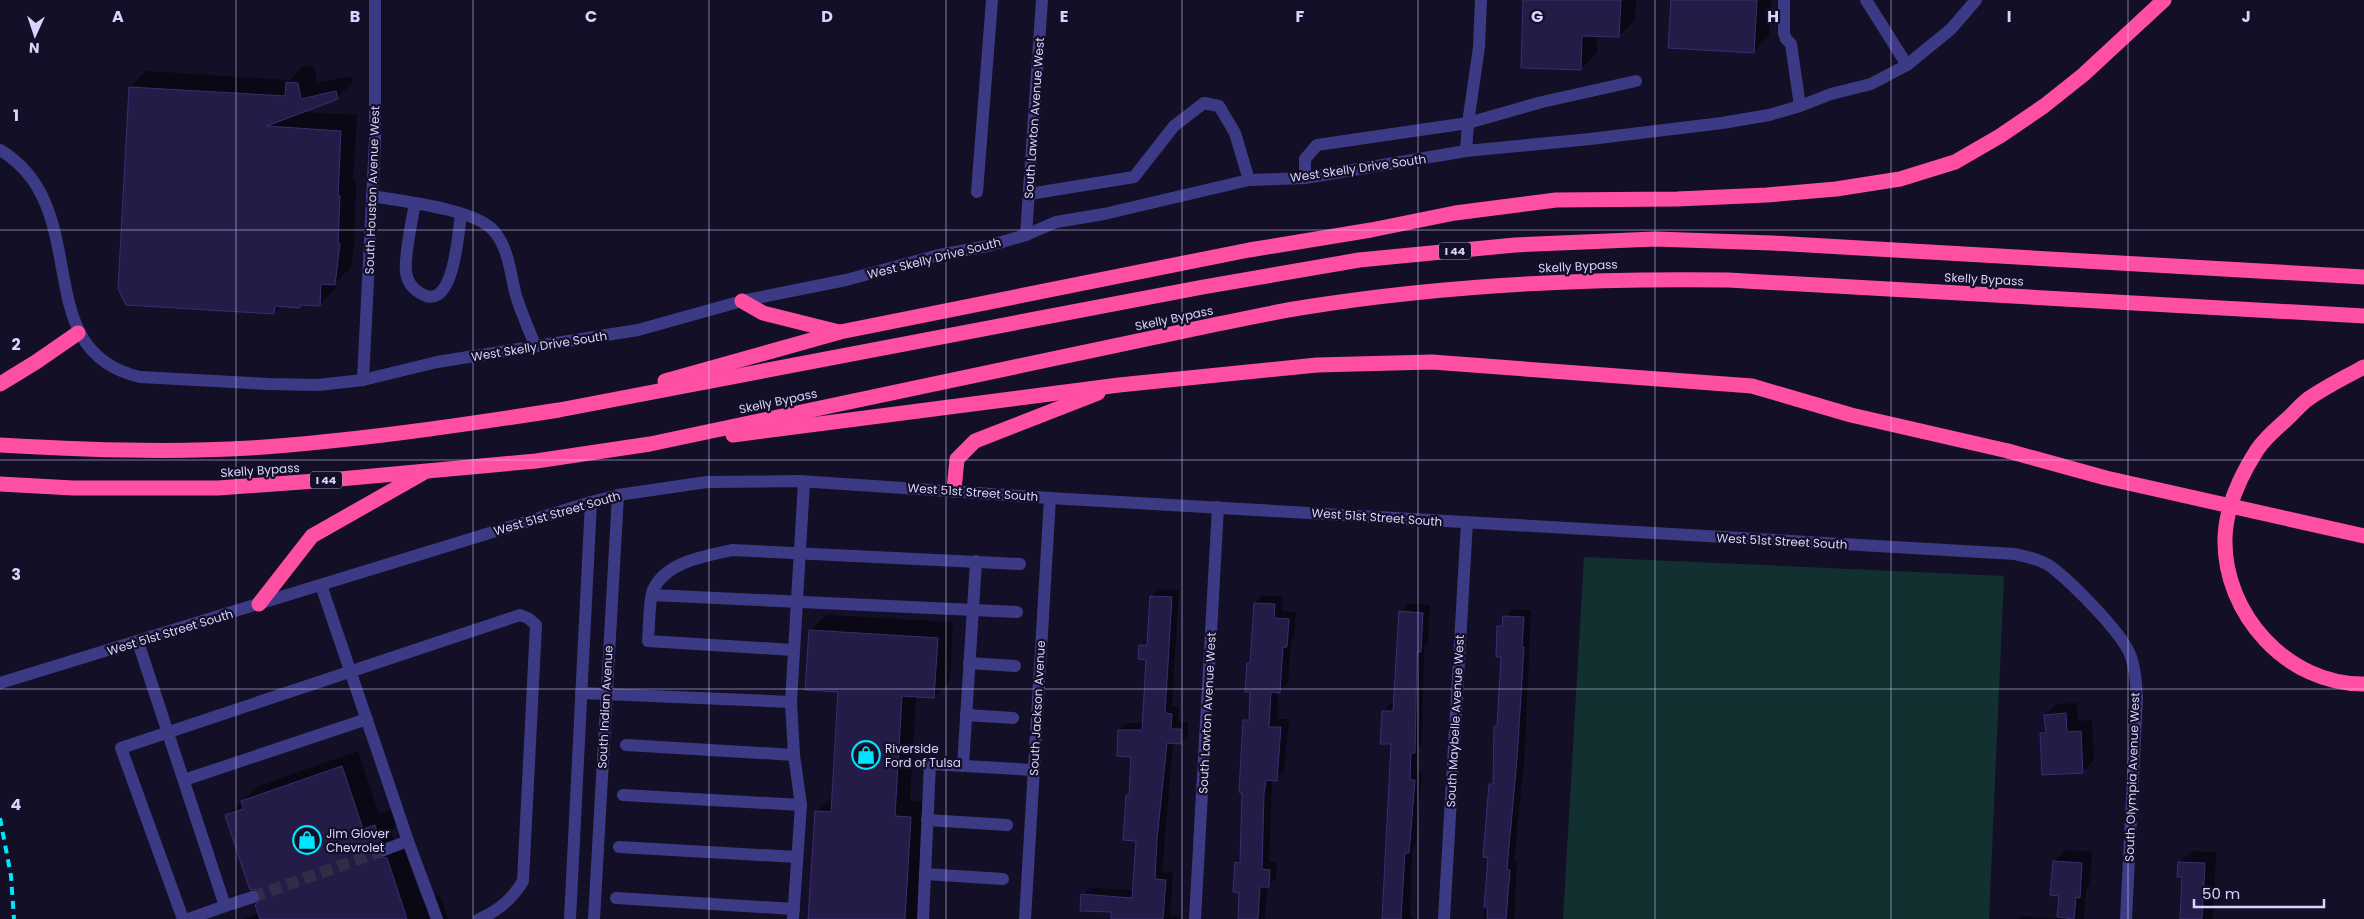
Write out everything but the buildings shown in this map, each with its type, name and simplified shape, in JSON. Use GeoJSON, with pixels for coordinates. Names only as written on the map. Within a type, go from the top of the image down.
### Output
{"type":"FeatureCollection","features":[{"type":"Feature","properties":{"kind":"highway"},"geometry":{"type":"LineString","coordinates":[[559,410],[840,332],[1249,250],[1455,213],[1556,200],[1677,199],[1777,194],[1836,189],[1900,179],[1955,162],[2000,136],[2044,106],[2083,74],[2164,0]]}},
{"type":"Feature","properties":{"kind":"highway","name":"Skelly Bypass"},"geometry":{"type":"LineString","coordinates":[[0,445],[145,450],[248,448],[352,440],[559,410],[1203,287],[1359,260],[1515,245],[1655,240],[1772,243],[2364,277]]}},
{"type":"Feature","properties":{"kind":"highway","name":"Skelly Bypass"},"geometry":{"type":"LineString","coordinates":[[0,484],[74,488],[218,488],[536,461],[650,444],[1305,307],[1397,295],[1548,282],[1637,279],[1728,280],[2364,316]]}},
{"type":"Feature","properties":{"kind":"highway"},"geometry":{"type":"LineString","coordinates":[[742,301],[763,314],[840,332]]}},
{"type":"Feature","properties":{"kind":"highway"},"geometry":{"type":"LineString","coordinates":[[0,384],[78,333]]}},
{"type":"Feature","properties":{"kind":"highway"},"geometry":{"type":"LineString","coordinates":[[650,444],[809,427],[1119,385],[1317,365],[1432,362],[1752,386],[1851,416],[2008,451],[2115,480],[2364,536]]}},
{"type":"Feature","properties":{"kind":"highway"},"geometry":{"type":"LineString","coordinates":[[2364,367],[2307,400],[2258,448],[2235,493],[2225,537],[2226,560],[2238,599],[2252,623],[2267,642],[2282,657],[2306,671],[2331,681],[2364,684]]}},
{"type":"Feature","properties":{"kind":"highway"},"geometry":{"type":"LineString","coordinates":[[954,490],[957,459],[975,441],[1119,385]]}},
{"type":"Feature","properties":{"kind":"highway"},"geometry":{"type":"LineString","coordinates":[[259,604],[312,536],[429,469]]}},
{"type":"Feature","properties":{"kind":"street","name":"South Houston Avenue West"},"geometry":{"type":"LineString","coordinates":[[363,380],[375,140],[375,0]]}},
{"type":"Feature","properties":{"kind":"street"},"geometry":{"type":"LineString","coordinates":[[977,192],[992,0]]}},
{"type":"Feature","properties":{"kind":"street","name":"South Lawton Avenue West"},"geometry":{"type":"LineString","coordinates":[[1026,235],[1042,0]]}},
{"type":"Feature","properties":{"kind":"street"},"geometry":{"type":"LineString","coordinates":[[1466,152],[1468,123],[1479,47],[1481,0]]}},
{"type":"Feature","properties":{"kind":"street"},"geometry":{"type":"LineString","coordinates":[[1784,0],[1784,33],[1791,44],[1800,106]]}},
{"type":"Feature","properties":{"kind":"street"},"geometry":{"type":"LineString","coordinates":[[1866,0],[1907,65]]}},
{"type":"Feature","properties":{"kind":"street","name":"West Skelly Drive South"},"geometry":{"type":"LineString","coordinates":[[0,150],[29,174],[44,200],[58,243],[72,318],[78,333],[88,349],[105,364],[123,373],[140,376],[318,385],[363,380],[437,362],[638,330],[742,301],[846,280],[1026,235],[1056,222],[1104,214],[1249,180],[1305,178],[1466,152],[1722,123],[1800,106],[1831,94],[1871,84],[1907,65],[1951,29],[1976,0]]}},
{"type":"Feature","properties":{"kind":"street"},"geometry":{"type":"LineString","coordinates":[[1305,178],[1305,159],[1317,145],[1468,123],[1542,102],[1636,81]]}},
{"type":"Feature","properties":{"kind":"street"},"geometry":{"type":"LineString","coordinates":[[1029,194],[1134,177],[1174,126],[1204,103],[1219,106],[1235,133],[1249,180]]}},
{"type":"Feature","properties":{"kind":"street"},"geometry":{"type":"LineString","coordinates":[[372,196],[414,203],[479,220],[493,230],[508,258],[517,298],[535,345]]}},
{"type":"Feature","properties":{"kind":"street"},"geometry":{"type":"LineString","coordinates":[[414,203],[406,272],[412,288],[423,295],[435,296],[446,288],[452,272],[461,215]]}},
{"type":"Feature","properties":{"kind":"street","name":"West 51st Street South"},"geometry":{"type":"LineString","coordinates":[[0,683],[591,502],[618,495],[707,482],[804,482],[954,490],[1050,498],[1974,553]]}},
{"type":"Feature","properties":{"kind":"street"},"geometry":{"type":"LineString","coordinates":[[616,898],[793,914],[800,805],[794,755],[791,702],[804,482]]}},
{"type":"Feature","properties":{"kind":"street","name":"South Indian Avenue"},"geometry":{"type":"LineString","coordinates":[[594,919],[605,694],[618,495]]}},
{"type":"Feature","properties":{"kind":"street","name":"South Jackson Avenue"},"geometry":{"type":"LineString","coordinates":[[1025,919],[1050,498]]}},
{"type":"Feature","properties":{"kind":"street","name":"South Indian Avenue"},"geometry":{"type":"LineString","coordinates":[[570,919],[591,502]]}},
{"type":"Feature","properties":{"kind":"street","name":"South Lawton Avenue West"},"geometry":{"type":"LineString","coordinates":[[1195,919],[1218,507]]}},
{"type":"Feature","properties":{"kind":"street","name":"South Maybelle Avenue West"},"geometry":{"type":"LineString","coordinates":[[1444,919],[1467,522]]}},
{"type":"Feature","properties":{"kind":"street"},"geometry":{"type":"LineString","coordinates":[[794,650],[648,642],[653,588],[668,571],[694,559],[732,550],[1020,564]]}},
{"type":"Feature","properties":{"kind":"street","name":"South Olympia Avenue West"},"geometry":{"type":"LineString","coordinates":[[1974,553],[2015,554],[2037,559],[2053,568],[2100,614],[2128,651],[2133,665],[2137,697],[2126,919]]}},
{"type":"Feature","properties":{"kind":"street"},"geometry":{"type":"LineString","coordinates":[[963,766],[976,561]]}},
{"type":"Feature","properties":{"kind":"street"},"geometry":{"type":"LineString","coordinates":[[321,585],[408,841],[438,919]]}},
{"type":"Feature","properties":{"kind":"street"},"geometry":{"type":"LineString","coordinates":[[652,595],[1017,612]]}},
{"type":"Feature","properties":{"kind":"street"},"geometry":{"type":"LineString","coordinates":[[183,919],[121,748],[520,615],[528,618],[536,625],[523,881],[516,893],[504,904],[479,919]]}},
{"type":"Feature","properties":{"kind":"street"},"geometry":{"type":"LineString","coordinates":[[138,642],[225,906]]}},
{"type":"Feature","properties":{"kind":"street"},"geometry":{"type":"LineString","coordinates":[[969,663],[1015,666]]}},
{"type":"Feature","properties":{"kind":"street"},"geometry":{"type":"LineString","coordinates":[[581,693],[791,702]]}},
{"type":"Feature","properties":{"kind":"street"},"geometry":{"type":"LineString","coordinates":[[966,715],[1013,718]]}},
{"type":"Feature","properties":{"kind":"street"},"geometry":{"type":"LineString","coordinates":[[184,780],[367,719]]}},
{"type":"Feature","properties":{"kind":"street"},"geometry":{"type":"LineString","coordinates":[[626,745],[794,755]]}},
{"type":"Feature","properties":{"kind":"street"},"geometry":{"type":"LineString","coordinates":[[923,919],[930,764],[1034,770]]}},
{"type":"Feature","properties":{"kind":"street"},"geometry":{"type":"LineString","coordinates":[[623,795],[800,805]]}},
{"type":"Feature","properties":{"kind":"street"},"geometry":{"type":"LineString","coordinates":[[928,820],[1007,825]]}},
{"type":"Feature","properties":{"kind":"street"},"geometry":{"type":"LineString","coordinates":[[384,850],[408,841]]}},
{"type":"Feature","properties":{"kind":"street"},"geometry":{"type":"LineString","coordinates":[[619,847],[797,857]]}},
{"type":"Feature","properties":{"kind":"street"},"geometry":{"type":"LineString","coordinates":[[925,874],[1004,879]]}},
{"type":"Feature","properties":{"kind":"street"},"geometry":{"type":"LineString","coordinates":[[189,919],[252,898]]}},
{"type":"Feature","properties":{"kind":"green space"},"geometry":{"type":"Polygon","coordinates":[[[1584,557],[2004,576],[1989,919],[1563,919],[1584,557]]]}},
{"type":"Feature","properties":{"kind":"tunnel"},"geometry":{"type":"LineString","coordinates":[[253,897],[384,850]]}},
{"type":"Feature","properties":{"kind":"railway"},"geometry":{"type":"LineString","coordinates":[[0,818],[11,876],[14,919]]}},
{"type":"Feature","properties":{"kind":"place","name":"Riverside Ford of Tulsa"},"geometry":{"type":"Point","coordinates":[866,755]}},
{"type":"Feature","properties":{"kind":"place","name":"Jim Glover Chevrolet"},"geometry":{"type":"Point","coordinates":[307,840]}}]}
